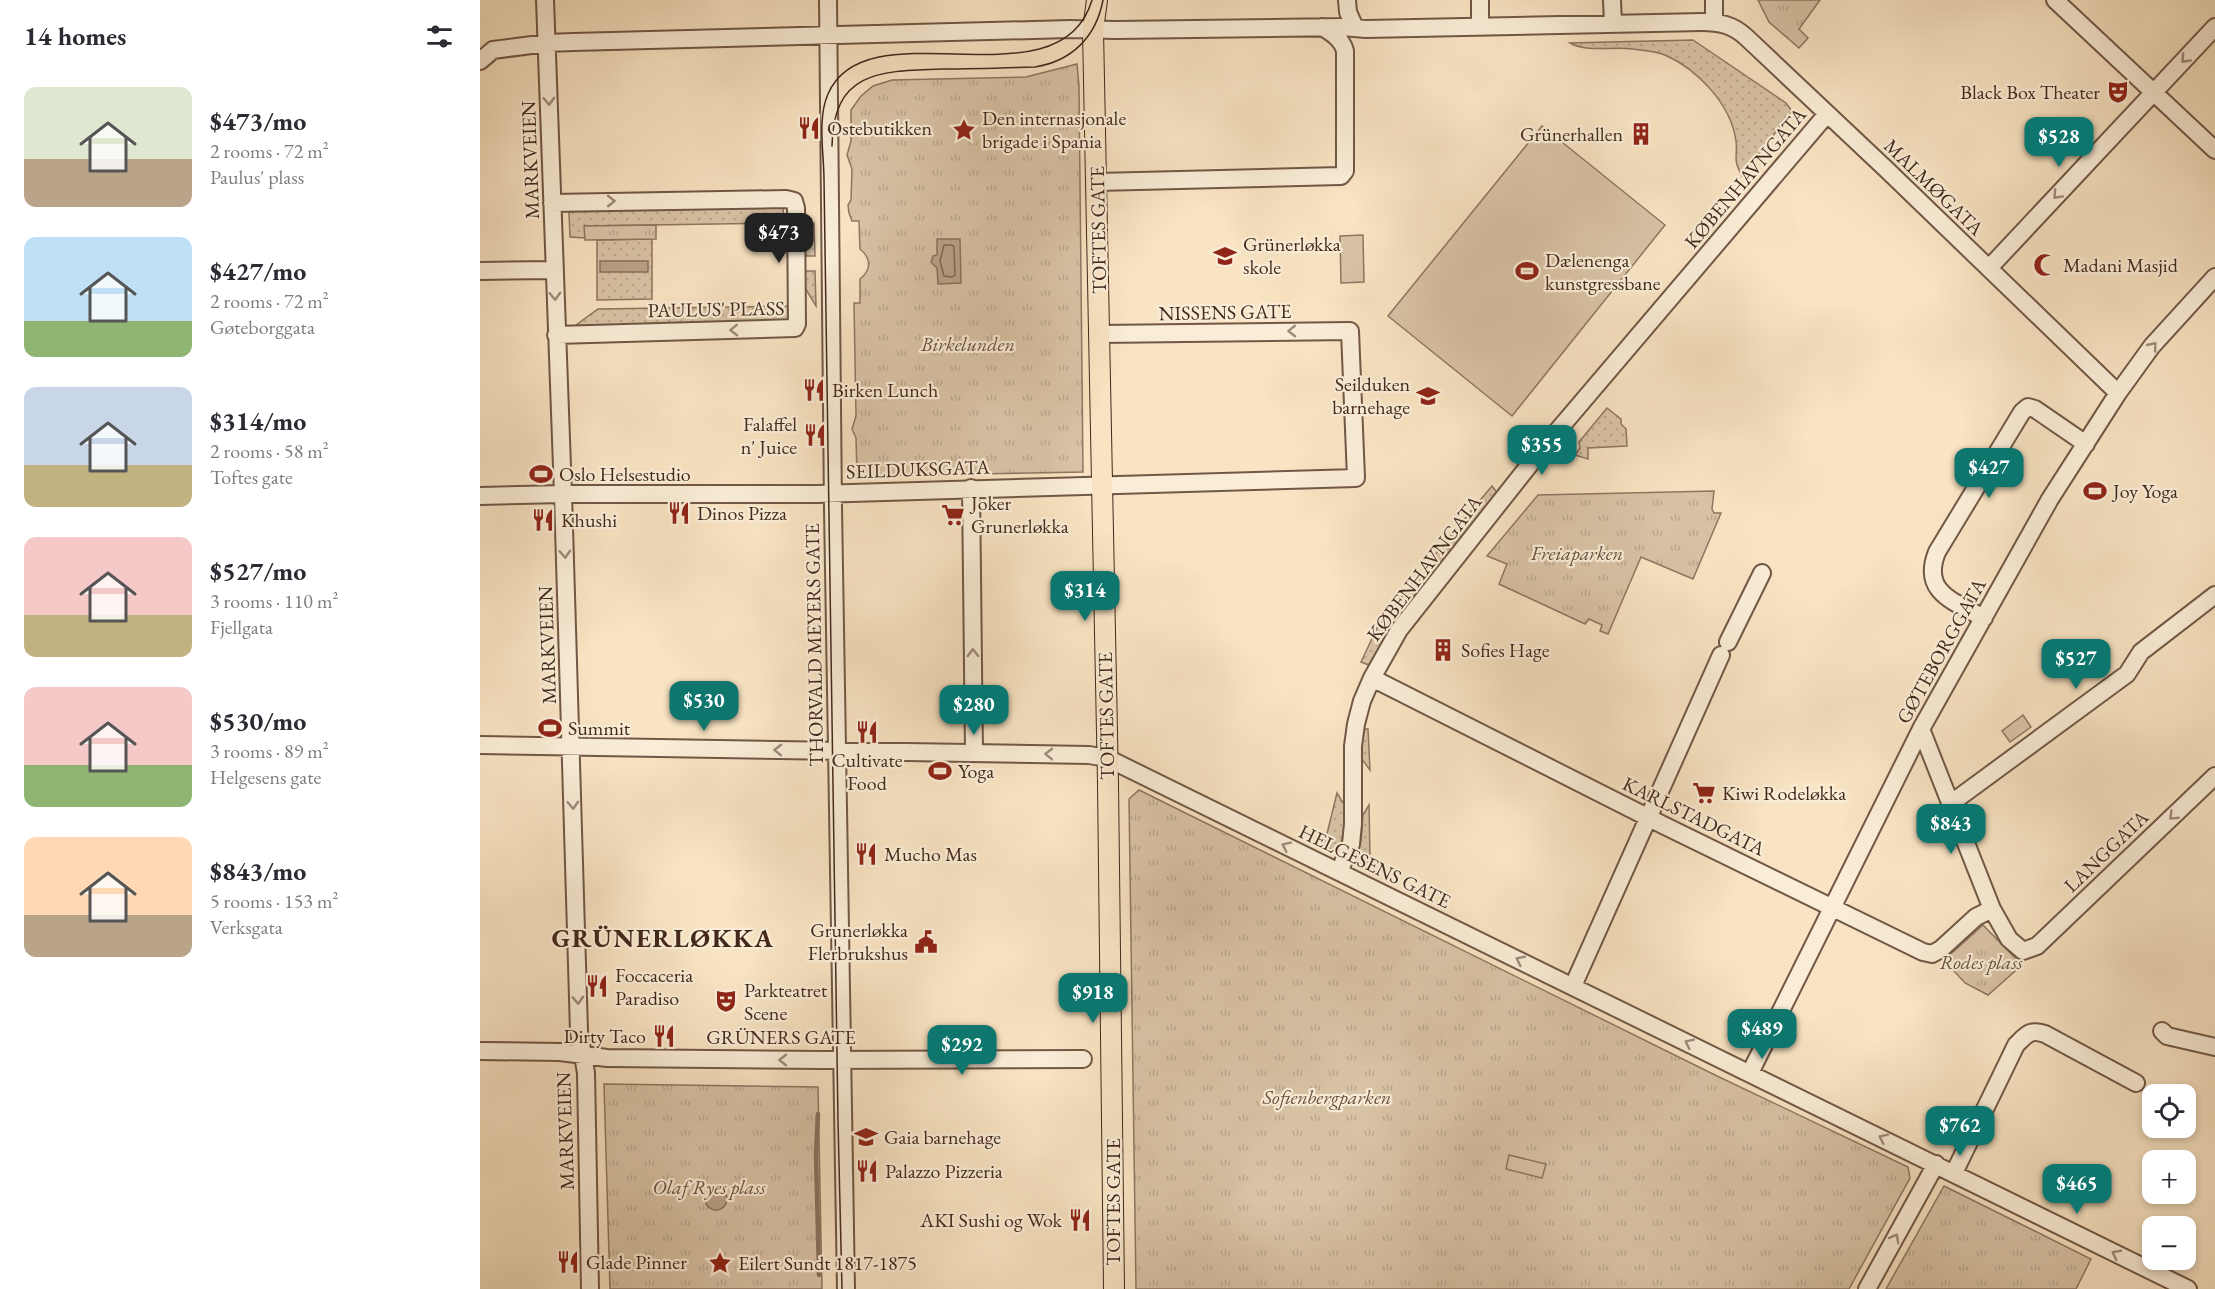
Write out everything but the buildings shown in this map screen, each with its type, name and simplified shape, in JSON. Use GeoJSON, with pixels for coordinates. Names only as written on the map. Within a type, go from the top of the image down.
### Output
{"type":"FeatureCollection","features":[{"type":"Feature","properties":{"kind":"main road","name":"TOFTES GATE"},"geometry":{"type":"LineString","coordinates":[[1097,0],[1093,30],[1100,334],[1114,1289]]}},
{"type":"Feature","properties":{"kind":"street","name":"THORVALD MEYERS GATE"},"geometry":{"type":"LineString","coordinates":[[828,0],[836,751],[846,1289]]}},
{"type":"Feature","properties":{"kind":"street"},"geometry":{"type":"LineString","coordinates":[[1347,0],[1348,12],[1355,27]]}},
{"type":"Feature","properties":{"kind":"street"},"geometry":{"type":"LineString","coordinates":[[1479,26],[1480,0]]}},
{"type":"Feature","properties":{"kind":"street"},"geometry":{"type":"LineString","coordinates":[[1612,0],[1613,24]]}},
{"type":"Feature","properties":{"kind":"street"},"geometry":{"type":"LineString","coordinates":[[480,61],[493,50],[547,43],[1093,30],[1322,27],[1366,29],[1714,22],[1714,0]]}},
{"type":"Feature","properties":{"kind":"street"},"geometry":{"type":"LineString","coordinates":[[2055,0],[2215,150]]}},
{"type":"Feature","properties":{"kind":"street","name":"MARKVEIEN"},"geometry":{"type":"LineString","coordinates":[[547,1],[579,1032],[586,1073],[590,1289]]}},
{"type":"Feature","properties":{"kind":"street","name":"MALMØGATA"},"geometry":{"type":"LineString","coordinates":[[1714,22],[1731,26],[1739,31],[2118,393]]}},
{"type":"Feature","properties":{"kind":"street"},"geometry":{"type":"LineString","coordinates":[[1097,182],[1341,176],[1345,171],[1345,51],[1337,38],[1322,27]]}},
{"type":"Feature","properties":{"kind":"street"},"geometry":{"type":"LineString","coordinates":[[1989,268],[2215,27]]}},
{"type":"Feature","properties":{"kind":"street","name":"KØBENHAVNGATA"},"geometry":{"type":"LineString","coordinates":[[1339,872],[1351,844],[1353,746],[1356,724],[1362,701],[1372,678],[1399,630],[1506,493],[1827,114]]}},
{"type":"Feature","properties":{"kind":"street","name":"PAULUS' PLASS"},"geometry":{"type":"LineString","coordinates":[[552,202],[786,199],[794,201],[796,208],[797,324],[795,328],[556,335]]}},
{"type":"Feature","properties":{"kind":"street"},"geometry":{"type":"LineString","coordinates":[[480,271],[554,270]]}},
{"type":"Feature","properties":{"kind":"street","name":"GØTEBORGGATA"},"geometry":{"type":"LineString","coordinates":[[1750,1073],[1921,729],[2050,499],[2118,393],[2152,346],[2215,277]]}},
{"type":"Feature","properties":{"kind":"street","name":"NISSENS GATE"},"geometry":{"type":"LineString","coordinates":[[1100,334],[1350,331],[1356,478]]}},
{"type":"Feature","properties":{"kind":"street"},"geometry":{"type":"LineString","coordinates":[[1983,618],[1937,589],[1932,576],[1932,564],[1937,552],[2022,412],[2028,407],[2035,409],[2086,444]]}},
{"type":"Feature","properties":{"kind":"street","name":"SEILDUKSGATA"},"geometry":{"type":"LineString","coordinates":[[480,496],[833,492],[1356,478]]}},
{"type":"Feature","properties":{"kind":"street"},"geometry":{"type":"LineString","coordinates":[[971,488],[974,753]]}},
{"type":"Feature","properties":{"kind":"street"},"geometry":{"type":"LineString","coordinates":[[1573,986],[1725,649],[1762,573]]}},
{"type":"Feature","properties":{"kind":"street"},"geometry":{"type":"LineString","coordinates":[[1950,804],[2127,674],[2141,652],[2215,595]]}},
{"type":"Feature","properties":{"kind":"street","name":"KARLSTADGATA"},"geometry":{"type":"LineString","coordinates":[[1372,678],[1923,952],[1932,954],[1941,949],[1976,917],[1992,909]]}},
{"type":"Feature","properties":{"kind":"street"},"geometry":{"type":"LineString","coordinates":[[1921,729],[1992,909]]}},
{"type":"Feature","properties":{"kind":"street","name":"HELGESENS GATE"},"geometry":{"type":"LineString","coordinates":[[480,745],[1089,755],[1107,759],[2188,1289]]}},
{"type":"Feature","properties":{"kind":"street","name":"LANGGATA"},"geometry":{"type":"LineString","coordinates":[[1992,909],[2009,939],[2023,951],[2037,946],[2215,776]]}},
{"type":"Feature","properties":{"kind":"street"},"geometry":{"type":"LineString","coordinates":[[1954,1173],[2016,1045],[2027,1034],[2036,1031],[2046,1034],[2136,1083]]}},
{"type":"Feature","properties":{"kind":"street"},"geometry":{"type":"LineString","coordinates":[[2162,1031],[2167,1036],[2215,1047]]}},
{"type":"Feature","properties":{"kind":"street","name":"GRÜNERS GATE"},"geometry":{"type":"LineString","coordinates":[[480,1051],[583,1054],[607,1058],[1083,1059]]}},
{"type":"Feature","properties":{"kind":"street"},"geometry":{"type":"LineString","coordinates":[[1867,1289],[1936,1164]]}},
{"type":"Feature","properties":{"kind":"green space"},"geometry":{"type":"Polygon","coordinates":[[[1758,0],[1820,0],[1799,29],[1808,38],[1799,48],[1769,22],[1758,0]]]}},
{"type":"Feature","properties":{"kind":"green space"},"geometry":{"type":"Polygon","coordinates":[[[1693,40],[1786,103],[1792,111],[1742,176],[1736,161],[1733,127],[1727,114],[1711,89],[1689,69],[1665,55],[1653,52],[1625,48],[1584,48],[1570,43],[1693,40]]]}},
{"type":"Feature","properties":{"kind":"green space","name":"Birkelunden"},"geometry":{"type":"Polygon","coordinates":[[[1077,64],[1083,472],[857,476],[856,438],[852,429],[856,416],[854,303],[860,303],[860,279],[867,272],[869,264],[860,249],[859,221],[852,221],[848,205],[851,200],[852,169],[847,155],[851,141],[851,110],[861,96],[873,86],[892,80],[1026,77],[1077,64]]]}},
{"type":"Feature","properties":{"kind":"green space","name":"Dælenenga kunstgressbane"},"geometry":{"type":"Polygon","coordinates":[[[1542,126],[1665,225],[1512,416],[1388,316],[1542,126]]]}},
{"type":"Feature","properties":{"kind":"green space"},"geometry":{"type":"Polygon","coordinates":[[[783,207],[784,223],[585,226],[585,238],[570,237],[569,213],[572,208],[783,207]]]}},
{"type":"Feature","properties":{"kind":"green space"},"geometry":{"type":"Polygon","coordinates":[[[814,224],[815,256],[801,256],[803,245],[814,224]]]}},
{"type":"Feature","properties":{"kind":"green space"},"geometry":{"type":"Polygon","coordinates":[[[656,225],[656,239],[585,240],[584,226],[656,225]]]}},
{"type":"Feature","properties":{"kind":"green space"},"geometry":{"type":"Polygon","coordinates":[[[1363,235],[1364,282],[1341,283],[1340,236],[1363,235]]]}},
{"type":"Feature","properties":{"kind":"green space"},"geometry":{"type":"Polygon","coordinates":[[[652,239],[652,299],[597,300],[597,240],[652,239]]]}},
{"type":"Feature","properties":{"kind":"green space"},"geometry":{"type":"Polygon","coordinates":[[[801,271],[815,271],[816,306],[805,288],[801,271]]]}},
{"type":"Feature","properties":{"kind":"green space"},"geometry":{"type":"Polygon","coordinates":[[[790,306],[790,325],[572,328],[598,309],[790,306]]]}},
{"type":"Feature","properties":{"kind":"green space"},"geometry":{"type":"Polygon","coordinates":[[[1607,408],[1621,419],[1621,424],[1626,429],[1627,446],[1588,448],[1588,459],[1575,455],[1580,448],[1579,442],[1607,408]]]}},
{"type":"Feature","properties":{"kind":"green space"},"geometry":{"type":"Polygon","coordinates":[[[1492,486],[1498,494],[1441,565],[1432,558],[1492,486]]]}},
{"type":"Feature","properties":{"kind":"green space","name":"Freiaparken"},"geometry":{"type":"Polygon","coordinates":[[[1714,491],[1712,509],[1714,513],[1721,513],[1693,579],[1641,557],[1608,634],[1600,631],[1602,625],[1589,619],[1585,624],[1499,584],[1507,564],[1487,556],[1538,495],[1714,491]]]}},
{"type":"Feature","properties":{"kind":"green space"},"geometry":{"type":"Polygon","coordinates":[[[1419,574],[1428,581],[1395,622],[1369,665],[1361,662],[1377,628],[1419,574]]]}},
{"type":"Feature","properties":{"kind":"green space"},"geometry":{"type":"Polygon","coordinates":[[[2023,715],[2031,727],[2010,742],[2002,731],[2023,715]]]}},
{"type":"Feature","properties":{"kind":"green space"},"geometry":{"type":"Polygon","coordinates":[[[1363,729],[1368,729],[1370,770],[1361,758],[1363,729]]]}},
{"type":"Feature","properties":{"kind":"green space","name":"Sofienbergparken"},"geometry":{"type":"Polygon","coordinates":[[[1139,790],[1715,1075],[1908,1167],[1910,1178],[1849,1289],[1136,1289],[1129,799],[1139,790]]]}},
{"type":"Feature","properties":{"kind":"green space"},"geometry":{"type":"Polygon","coordinates":[[[1337,793],[1345,806],[1343,837],[1337,852],[1327,847],[1325,842],[1337,793]]]}},
{"type":"Feature","properties":{"kind":"green space"},"geometry":{"type":"Polygon","coordinates":[[[1369,805],[1370,858],[1368,862],[1361,864],[1355,859],[1361,841],[1363,815],[1369,805]]]}},
{"type":"Feature","properties":{"kind":"green space","name":"Rodes plass"},"geometry":{"type":"Polygon","coordinates":[[[1983,925],[2022,965],[1988,995],[1965,983],[1944,960],[1983,925]]]}},
{"type":"Feature","properties":{"kind":"green space","name":"Olaf Ryes plass"},"geometry":{"type":"Polygon","coordinates":[[[604,1084],[818,1087],[822,1289],[610,1289],[604,1084]]]}},
{"type":"Feature","properties":{"kind":"green space"},"geometry":{"type":"Polygon","coordinates":[[[1509,1155],[1546,1164],[1542,1178],[1506,1169],[1509,1155]]]}},
{"type":"Feature","properties":{"kind":"green space"},"geometry":{"type":"Polygon","coordinates":[[[1944,1186],[2091,1259],[2076,1289],[1886,1289],[1944,1186]]]}},
{"type":"Feature","properties":{"kind":"water"},"geometry":{"type":"Polygon","coordinates":[[[937,239],[960,239],[961,283],[938,284],[937,268],[931,262],[933,256],[937,255],[937,239]]]}},
{"type":"Feature","properties":{"kind":"water"},"geometry":{"type":"Polygon","coordinates":[[[600,261],[648,261],[648,272],[600,272],[600,261]]]}},
{"type":"Feature","properties":{"kind":"water"},"geometry":{"type":"Polygon","coordinates":[[[716,1188],[726,1195],[727,1199],[720,1209],[716,1210],[706,1203],[705,1199],[712,1189],[716,1188]]]}},
{"type":"Feature","properties":{"kind":"waterway"},"geometry":{"type":"LineString","coordinates":[[818,1114],[816,1153],[819,1275]]}},
{"type":"Feature","properties":{"kind":"tram line"},"geometry":{"type":"LineString","coordinates":[[842,1289],[823,114],[828,94],[849,69],[881,57],[920,53],[1005,54],[1043,48],[1073,32],[1092,0]]}},
{"type":"Feature","properties":{"kind":"tram line"},"geometry":{"type":"LineString","coordinates":[[832,146],[835,121],[841,102],[851,89],[865,80],[881,74],[900,71],[1035,67],[1048,64],[1071,53],[1088,36],[1095,25],[1103,0]]}},
{"type":"Feature","properties":{"kind":"place","name":"Black Box Theater"},"geometry":{"type":"Point","coordinates":[2118,92]}},
{"type":"Feature","properties":{"kind":"place","name":"Ostebutikken"},"geometry":{"type":"Point","coordinates":[809,128]}},
{"type":"Feature","properties":{"kind":"place","name":"Den internasjonale brigade i Spania"},"geometry":{"type":"Point","coordinates":[964,130]}},
{"type":"Feature","properties":{"kind":"place","name":"Grünerhallen"},"geometry":{"type":"Point","coordinates":[1641,134]}},
{"type":"Feature","properties":{"kind":"place","name":"Grünerløkka skole"},"geometry":{"type":"Point","coordinates":[1225,256]}},
{"type":"Feature","properties":{"kind":"place","name":"Madani Masjid"},"geometry":{"type":"Point","coordinates":[2045,265]}},
{"type":"Feature","properties":{"kind":"place","name":"Dælenenga kunstgressbane"},"geometry":{"type":"Point","coordinates":[1527,271]}},
{"type":"Feature","properties":{"kind":"place","name":"Birken Lunch"},"geometry":{"type":"Point","coordinates":[814,390]}},
{"type":"Feature","properties":{"kind":"place","name":"Seilduken barnehage"},"geometry":{"type":"Point","coordinates":[1428,396]}},
{"type":"Feature","properties":{"kind":"place","name":"Falaffel n' Juice"},"geometry":{"type":"Point","coordinates":[815,435]}},
{"type":"Feature","properties":{"kind":"place","name":"Oslo Helsestudio"},"geometry":{"type":"Point","coordinates":[541,474]}},
{"type":"Feature","properties":{"kind":"place","name":"Joy Yoga"},"geometry":{"type":"Point","coordinates":[2095,491]}},
{"type":"Feature","properties":{"kind":"place","name":"Dinos Pizza"},"geometry":{"type":"Point","coordinates":[679,513]}},
{"type":"Feature","properties":{"kind":"place","name":"Joker Grunerløkka"},"geometry":{"type":"Point","coordinates":[953,515]}},
{"type":"Feature","properties":{"kind":"place","name":"Khushi"},"geometry":{"type":"Point","coordinates":[543,520]}},
{"type":"Feature","properties":{"kind":"place","name":"Sofies Hage"},"geometry":{"type":"Point","coordinates":[1443,650]}},
{"type":"Feature","properties":{"kind":"place","name":"Summit"},"geometry":{"type":"Point","coordinates":[550,728]}},
{"type":"Feature","properties":{"kind":"place","name":"Cultivate Food"},"geometry":{"type":"Point","coordinates":[867,732]}},
{"type":"Feature","properties":{"kind":"place","name":"Yoga"},"geometry":{"type":"Point","coordinates":[940,771]}},
{"type":"Feature","properties":{"kind":"place","name":"Kiwi Rodeløkka"},"geometry":{"type":"Point","coordinates":[1704,793]}},
{"type":"Feature","properties":{"kind":"place","name":"Mucho Mas"},"geometry":{"type":"Point","coordinates":[866,854]}},
{"type":"Feature","properties":{"kind":"place","name":"Grunerløkka Flerbrukshus"},"geometry":{"type":"Point","coordinates":[926,942]}},
{"type":"Feature","properties":{"kind":"place","name":"Foccaceria Paradiso"},"geometry":{"type":"Point","coordinates":[597,986]}},
{"type":"Feature","properties":{"kind":"place","name":"Parkteatret Scene"},"geometry":{"type":"Point","coordinates":[726,1001]}},
{"type":"Feature","properties":{"kind":"place","name":"Dirty Taco"},"geometry":{"type":"Point","coordinates":[664,1036]}},
{"type":"Feature","properties":{"kind":"place","name":"Gaia barnehage"},"geometry":{"type":"Point","coordinates":[866,1137]}},
{"type":"Feature","properties":{"kind":"place","name":"Palazzo Pizzeria"},"geometry":{"type":"Point","coordinates":[867,1171]}},
{"type":"Feature","properties":{"kind":"place","name":"AKI Sushi og Wok"},"geometry":{"type":"Point","coordinates":[1080,1220]}},
{"type":"Feature","properties":{"kind":"place","name":"Glade Pinner"},"geometry":{"type":"Point","coordinates":[568,1262]}},
{"type":"Feature","properties":{"kind":"place","name":"Eilert Sundt 1817-1875"},"geometry":{"type":"Point","coordinates":[720,1263]}},
{"type":"Feature","properties":{"kind":"district","name":"GRÜNERLØKKA"},"geometry":{"type":"Point","coordinates":[663,938]}}]}
